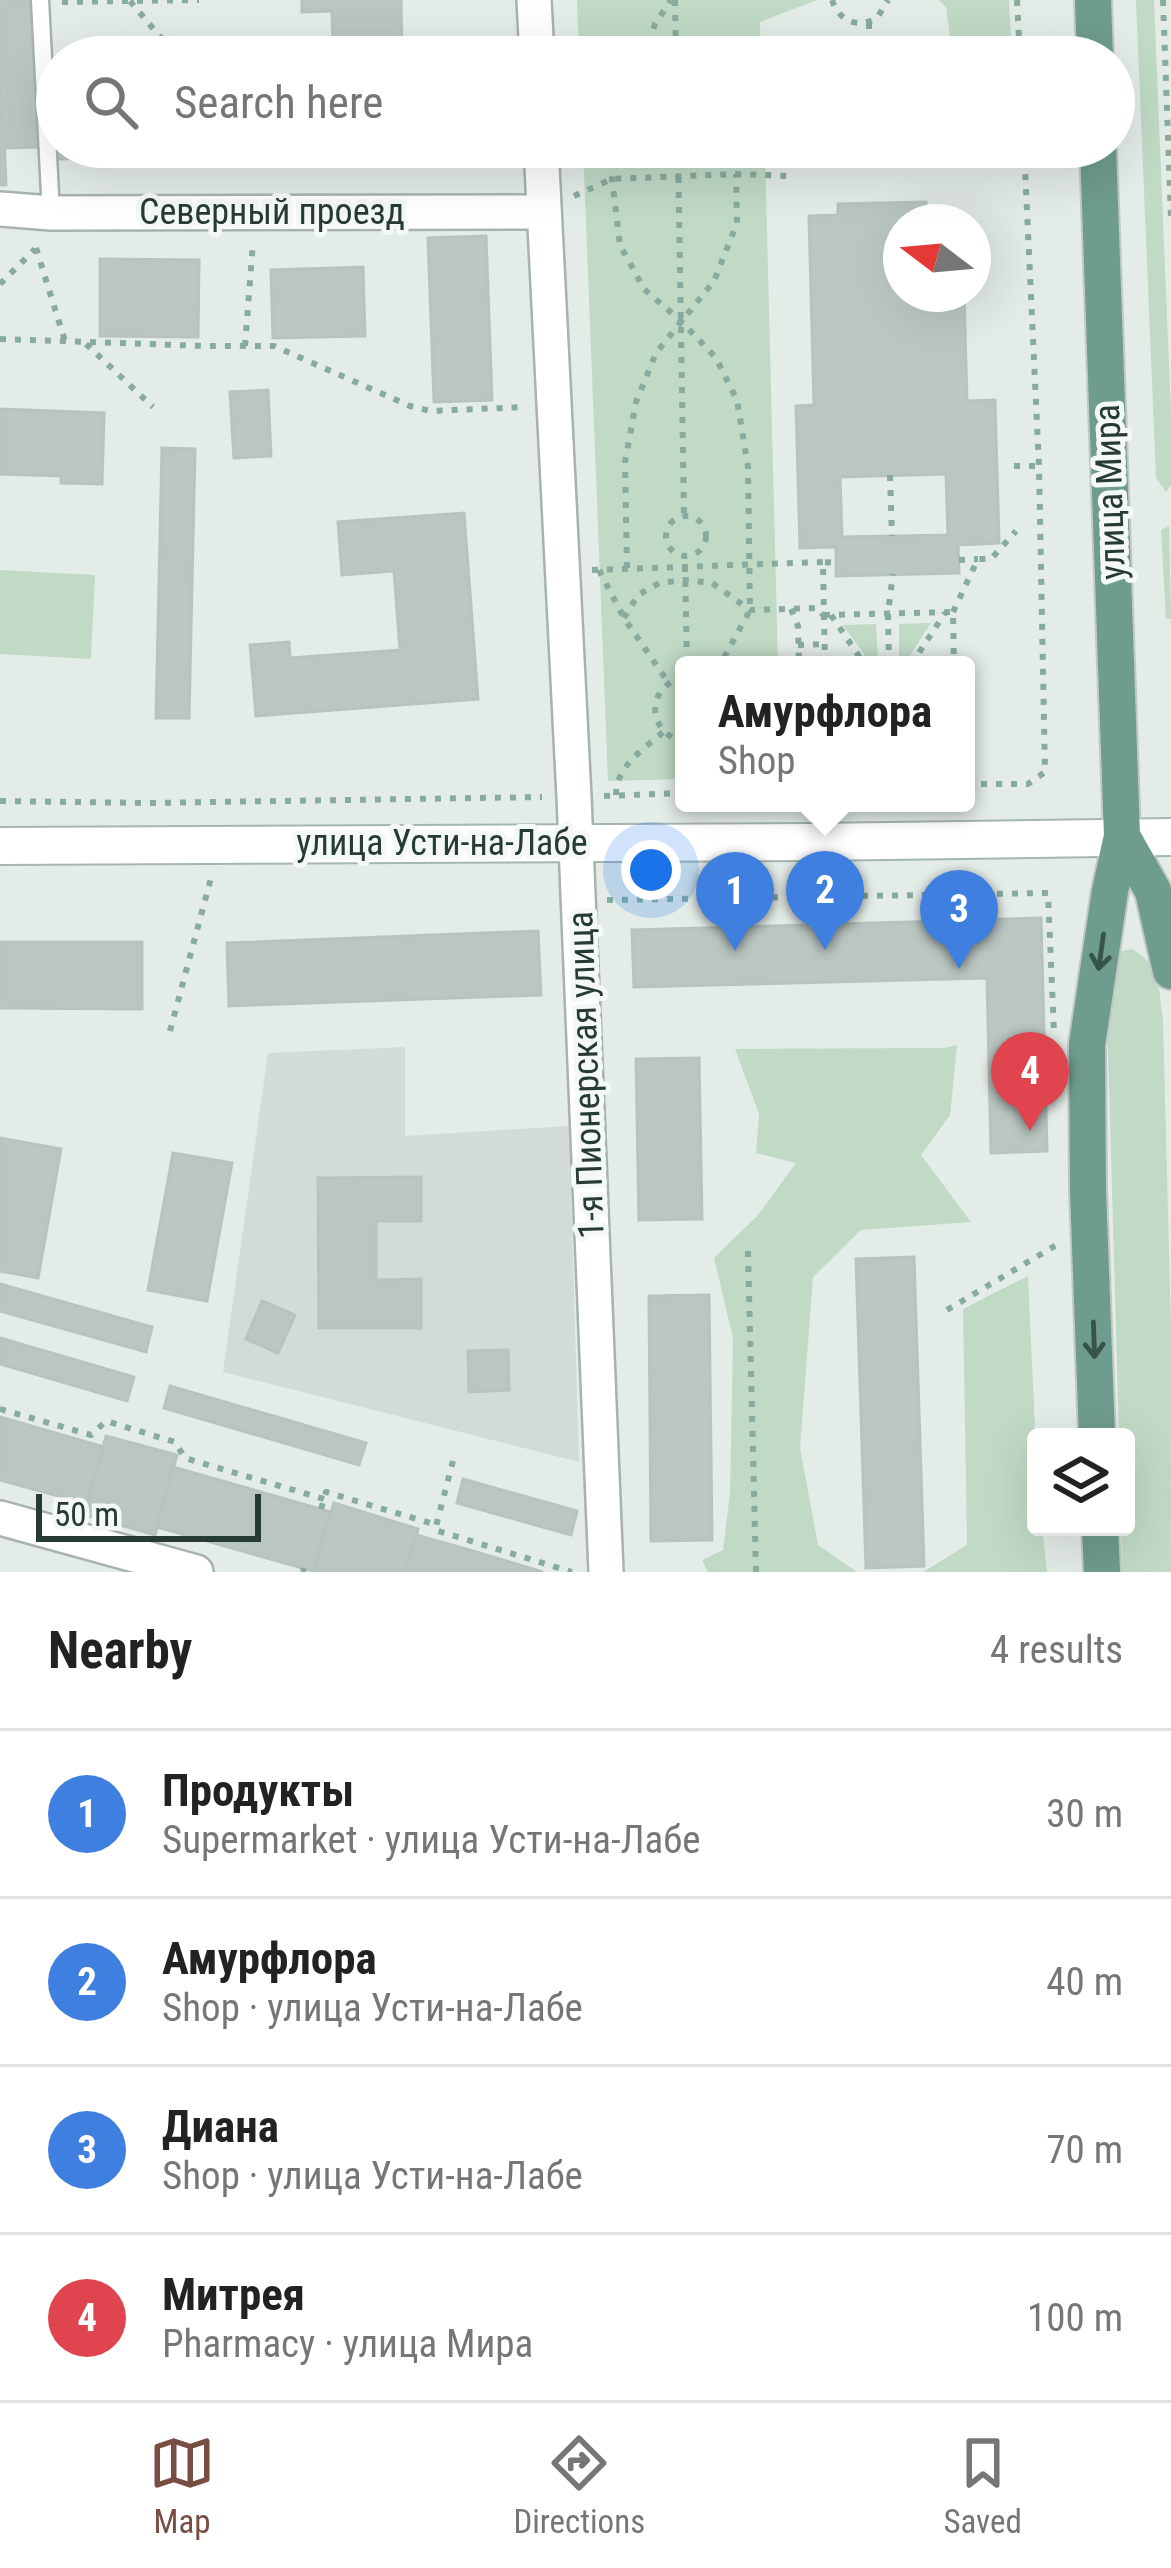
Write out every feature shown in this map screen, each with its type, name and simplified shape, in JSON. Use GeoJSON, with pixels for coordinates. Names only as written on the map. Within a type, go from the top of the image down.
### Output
{"type":"FeatureCollection","features":[{"type":"Feature","properties":{"kind":"main road"},"geometry":{"type":"LineString","coordinates":[[1093,0],[1094,36]]}},
{"type":"Feature","properties":{"kind":"main road","name":"улица Мира"},"geometry":{"type":"LineString","coordinates":[[1097,1428],[1087,1045],[1122,836],[1099,168]]}},
{"type":"Feature","properties":{"kind":"main road","name":"улица Мира"},"geometry":{"type":"LineString","coordinates":[[1122,836],[1153,891],[1171,971]]}},
{"type":"Feature","properties":{"kind":"main road"},"geometry":{"type":"LineString","coordinates":[[1100,1536],[1102,1572]]}},
{"type":"Feature","properties":{"kind":"street"},"geometry":{"type":"LineString","coordinates":[[534,0],[536,36]]}},
{"type":"Feature","properties":{"kind":"street","name":"1-я Пионерская улица"},"geometry":{"type":"LineString","coordinates":[[542,168],[606,1572]]}},
{"type":"Feature","properties":{"kind":"street","name":"Северный проезд"},"geometry":{"type":"LineString","coordinates":[[0,209],[51,213],[544,212]]}},
{"type":"Feature","properties":{"kind":"street","name":"улица Усти-на-Лабе"},"geometry":{"type":"LineString","coordinates":[[0,845],[1171,837]]}},
{"type":"Feature","properties":{"kind":"street"},"geometry":{"type":"LineString","coordinates":[[1,1524],[196,1572]]}},
{"type":"Feature","properties":{"kind":"lane"},"geometry":{"type":"LineString","coordinates":[[40,1],[42,36]]}},
{"type":"Feature","properties":{"kind":"lane"},"geometry":{"type":"LineString","coordinates":[[49,168],[51,213]]}},
{"type":"Feature","properties":{"kind":"path"},"geometry":{"type":"LineString","coordinates":[[40,1],[199,0]]}},
{"type":"Feature","properties":{"kind":"path"},"geometry":{"type":"LineString","coordinates":[[651,36],[673,0]]}},
{"type":"Feature","properties":{"kind":"path"},"geometry":{"type":"LineString","coordinates":[[673,0],[675,36]]}},
{"type":"Feature","properties":{"kind":"path"},"geometry":{"type":"LineString","coordinates":[[832,0],[842,18],[869,23],[878,18],[888,0]]}},
{"type":"Feature","properties":{"kind":"path"},"geometry":{"type":"LineString","coordinates":[[1017,0],[1019,36]]}},
{"type":"Feature","properties":{"kind":"path"},"geometry":{"type":"LineString","coordinates":[[1163,0],[1171,219]]}},
{"type":"Feature","properties":{"kind":"path"},"geometry":{"type":"LineString","coordinates":[[130,1],[159,36]]}},
{"type":"Feature","properties":{"kind":"path"},"geometry":{"type":"LineString","coordinates":[[869,23],[869,36]]}},
{"type":"Feature","properties":{"kind":"path"},"geometry":{"type":"LineString","coordinates":[[614,168],[620,244],[644,290],[716,358],[737,400],[748,467],[750,610],[725,656]]}},
{"type":"Feature","properties":{"kind":"path"},"geometry":{"type":"LineString","coordinates":[[678,168],[684,516]]}},
{"type":"Feature","properties":{"kind":"path"},"geometry":{"type":"LineString","coordinates":[[975,784],[1028,784],[1045,772],[1039,466],[1025,168]]}},
{"type":"Feature","properties":{"kind":"path"},"geometry":{"type":"LineString","coordinates":[[544,212],[612,179],[736,173],[789,176]]}},
{"type":"Feature","properties":{"kind":"path"},"geometry":{"type":"LineString","coordinates":[[627,568],[625,463],[636,402],[656,353],[715,281],[737,224],[736,173]]}},
{"type":"Feature","properties":{"kind":"path"},"geometry":{"type":"LineString","coordinates":[[245,346],[254,231]]}},
{"type":"Feature","properties":{"kind":"path"},"geometry":{"type":"LineString","coordinates":[[0,284],[36,248],[65,341]]}},
{"type":"Feature","properties":{"kind":"path"},"geometry":{"type":"LineString","coordinates":[[0,339],[274,346],[431,411],[554,405]]}},
{"type":"Feature","properties":{"kind":"path"},"geometry":{"type":"LineString","coordinates":[[84,341],[153,407]]}},
{"type":"Feature","properties":{"kind":"path"},"geometry":{"type":"LineString","coordinates":[[1014,466],[1039,466]]}},
{"type":"Feature","properties":{"kind":"path"},"geometry":{"type":"LineString","coordinates":[[890,476],[892,536]]}},
{"type":"Feature","properties":{"kind":"path"},"geometry":{"type":"LineString","coordinates":[[684,516],[701,523],[706,531],[702,549],[685,561],[666,540],[672,522],[684,516]]}},
{"type":"Feature","properties":{"kind":"path"},"geometry":{"type":"LineString","coordinates":[[959,560],[991,559],[1016,531]]}},
{"type":"Feature","properties":{"kind":"path"},"geometry":{"type":"LineString","coordinates":[[917,656],[978,560]]}},
{"type":"Feature","properties":{"kind":"path"},"geometry":{"type":"LineString","coordinates":[[685,561],[687,656]]}},
{"type":"Feature","properties":{"kind":"path"},"geometry":{"type":"LineString","coordinates":[[562,570],[685,561],[836,563]]}},
{"type":"Feature","properties":{"kind":"path"},"geometry":{"type":"LineString","coordinates":[[823,562],[825,656]]}},
{"type":"Feature","properties":{"kind":"path"},"geometry":{"type":"LineString","coordinates":[[599,570],[624,618],[668,682]]}},
{"type":"Feature","properties":{"kind":"path"},"geometry":{"type":"LineString","coordinates":[[889,656],[893,574]]}},
{"type":"Feature","properties":{"kind":"path"},"geometry":{"type":"LineString","coordinates":[[624,618],[638,595],[659,583],[712,583],[750,610],[818,608],[858,656]]}},
{"type":"Feature","properties":{"kind":"path"},"geometry":{"type":"LineString","coordinates":[[791,609],[798,626],[799,656]]}},
{"type":"Feature","properties":{"kind":"path"},"geometry":{"type":"LineString","coordinates":[[827,615],[949,612]]}},
{"type":"Feature","properties":{"kind":"path"},"geometry":{"type":"LineString","coordinates":[[949,612],[953,656]]}},
{"type":"Feature","properties":{"kind":"path"},"geometry":{"type":"LineString","coordinates":[[798,645],[824,644]]}},
{"type":"Feature","properties":{"kind":"path"},"geometry":{"type":"LineString","coordinates":[[675,679],[659,693],[655,706],[663,732],[675,740]]}},
{"type":"Feature","properties":{"kind":"path"},"geometry":{"type":"LineString","coordinates":[[616,795],[620,772],[663,732]]}},
{"type":"Feature","properties":{"kind":"path"},"geometry":{"type":"LineString","coordinates":[[0,801],[148,803],[675,793]]}},
{"type":"Feature","properties":{"kind":"path"},"geometry":{"type":"LineString","coordinates":[[170,1031],[220,844]]}},
{"type":"Feature","properties":{"kind":"path"},"geometry":{"type":"LineString","coordinates":[[578,900],[1048,893]]}},
{"type":"Feature","properties":{"kind":"path"},"geometry":{"type":"LineString","coordinates":[[947,1310],[1062,1242]]}},
{"type":"Feature","properties":{"kind":"path"},"geometry":{"type":"LineString","coordinates":[[748,1251],[756,1572]]}},
{"type":"Feature","properties":{"kind":"path"},"geometry":{"type":"LineString","coordinates":[[0,1409],[91,1435],[106,1420],[176,1442],[185,1458],[324,1499]]}},
{"type":"Feature","properties":{"kind":"path"},"geometry":{"type":"LineString","coordinates":[[453,1461],[435,1531],[572,1572]]}},
{"type":"Feature","properties":{"kind":"path"},"geometry":{"type":"LineString","coordinates":[[321,1509],[326,1492],[437,1525]]}},
{"type":"Feature","properties":{"kind":"shaded area"},"geometry":{"type":"Polygon","coordinates":[[[405,1047],[405,1136],[569,1126],[579,1462],[223,1372],[268,1053],[405,1047]]]}},
{"type":"Feature","properties":{"kind":"green space"},"geometry":{"type":"Polygon","coordinates":[[[577,0],[817,0],[760,22],[760,36],[578,36],[577,0]]]}},
{"type":"Feature","properties":{"kind":"green space"},"geometry":{"type":"Polygon","coordinates":[[[939,0],[1009,0],[1011,36],[950,36],[946,7],[939,0]]]}},
{"type":"Feature","properties":{"kind":"green space"},"geometry":{"type":"Polygon","coordinates":[[[1136,0],[1154,0],[1171,413],[1171,485],[1166,492],[1156,478],[1136,0]]]}},
{"type":"Feature","properties":{"kind":"green space"},"geometry":{"type":"Polygon","coordinates":[[[584,168],[765,168],[778,656],[675,656],[675,779],[608,781],[584,168]]]}},
{"type":"Feature","properties":{"kind":"green space"},"geometry":{"type":"Polygon","coordinates":[[[1169,526],[1171,619],[1166,619],[1161,530],[1169,526]]]}},
{"type":"Feature","properties":{"kind":"green space"},"geometry":{"type":"Polygon","coordinates":[[[0,570],[95,575],[91,659],[0,654],[0,570]]]}},
{"type":"Feature","properties":{"kind":"green space"},"geometry":{"type":"Polygon","coordinates":[[[931,623],[910,656],[899,656],[899,624],[931,623]]]}},
{"type":"Feature","properties":{"kind":"green space"},"geometry":{"type":"Polygon","coordinates":[[[876,624],[878,656],[865,656],[843,625],[876,624]]]}},
{"type":"Feature","properties":{"kind":"green space"},"geometry":{"type":"Polygon","coordinates":[[[1132,949],[1154,970],[1163,1019],[1171,1572],[1122,1572],[1121,1536],[1135,1536],[1135,1428],[1119,1428],[1107,1014],[1117,952],[1132,949]]]}},
{"type":"Feature","properties":{"kind":"green space"},"geometry":{"type":"Polygon","coordinates":[[[957,1045],[950,1115],[921,1155],[971,1222],[861,1230],[813,1277],[800,1448],[818,1545],[857,1572],[708,1572],[702,1560],[723,1550],[730,1493],[733,1338],[714,1258],[758,1215],[796,1163],[756,1153],[759,1114],[735,1049],[957,1045]]]}},
{"type":"Feature","properties":{"kind":"green space"},"geometry":{"type":"Polygon","coordinates":[[[1028,1276],[1035,1428],[1027,1428],[1027,1536],[1043,1536],[1047,1572],[923,1572],[967,1545],[963,1309],[1028,1276]]]}},
{"type":"Feature","properties":{"kind":"building"},"geometry":{"type":"Polygon","coordinates":[[[0,0],[31,0],[36,147],[4,148],[0,0]]]}},
{"type":"Feature","properties":{"kind":"building"},"geometry":{"type":"Polygon","coordinates":[[[302,0],[401,0],[402,36],[333,36],[332,11],[302,12],[302,0]]]}},
{"type":"Feature","properties":{"kind":"building"},"geometry":{"type":"Polygon","coordinates":[[[3,115],[6,185],[0,185],[3,115]]]}},
{"type":"Feature","properties":{"kind":"building"},"geometry":{"type":"Polygon","coordinates":[[[926,202],[883,204],[883,312],[965,312],[967,401],[995,400],[999,543],[958,545],[959,573],[836,576],[836,547],[800,548],[796,406],[814,405],[809,216],[838,215],[838,204],[926,202]],[[946,474],[840,477],[842,537],[948,535],[946,474]]]}},
{"type":"Feature","properties":{"kind":"building"},"geometry":{"type":"Polygon","coordinates":[[[486,236],[492,400],[434,402],[428,238],[486,236]]]}},
{"type":"Feature","properties":{"kind":"building"},"geometry":{"type":"Polygon","coordinates":[[[100,259],[199,260],[198,337],[100,336],[100,259]]]}},
{"type":"Feature","properties":{"kind":"building"},"geometry":{"type":"Polygon","coordinates":[[[363,267],[365,336],[273,338],[271,270],[363,267]]]}},
{"type":"Feature","properties":{"kind":"building"},"geometry":{"type":"Polygon","coordinates":[[[268,390],[271,456],[234,458],[230,392],[268,390]]]}},
{"type":"Feature","properties":{"kind":"building"},"geometry":{"type":"Polygon","coordinates":[[[0,409],[104,413],[102,484],[61,483],[61,476],[0,474],[0,409]]]}},
{"type":"Feature","properties":{"kind":"building"},"geometry":{"type":"Polygon","coordinates":[[[162,448],[195,449],[189,718],[156,718],[162,448]]]}},
{"type":"Feature","properties":{"kind":"building"},"geometry":{"type":"Polygon","coordinates":[[[464,513],[478,699],[256,716],[250,645],[289,642],[290,658],[400,650],[394,571],[342,575],[338,522],[464,513]]]}},
{"type":"Feature","properties":{"kind":"building"},"geometry":{"type":"Polygon","coordinates":[[[1041,918],[1047,1151],[991,1153],[987,978],[634,987],[632,930],[1041,918]]]}},
{"type":"Feature","properties":{"kind":"building"},"geometry":{"type":"Polygon","coordinates":[[[538,931],[541,995],[229,1006],[227,943],[538,931]]]}},
{"type":"Feature","properties":{"kind":"building"},"geometry":{"type":"Polygon","coordinates":[[[0,942],[142,942],[142,1009],[0,1008],[0,942]]]}},
{"type":"Feature","properties":{"kind":"building"},"geometry":{"type":"Polygon","coordinates":[[[699,1058],[702,1219],[639,1220],[636,1059],[699,1058]]]}},
{"type":"Feature","properties":{"kind":"building"},"geometry":{"type":"Polygon","coordinates":[[[0,1138],[61,1149],[38,1278],[0,1271],[0,1138]]]}},
{"type":"Feature","properties":{"kind":"building"},"geometry":{"type":"Polygon","coordinates":[[[173,1153],[232,1163],[207,1301],[148,1290],[173,1153]]]}},
{"type":"Feature","properties":{"kind":"building"},"geometry":{"type":"Polygon","coordinates":[[[421,1177],[421,1221],[376,1221],[376,1280],[421,1279],[421,1328],[319,1328],[318,1178],[421,1177]]]}},
{"type":"Feature","properties":{"kind":"building"},"geometry":{"type":"Polygon","coordinates":[[[914,1257],[924,1566],[866,1568],[856,1259],[914,1257]]]}},
{"type":"Feature","properties":{"kind":"building"},"geometry":{"type":"Polygon","coordinates":[[[0,1284],[152,1327],[146,1352],[0,1311],[0,1284]]]}},
{"type":"Feature","properties":{"kind":"building"},"geometry":{"type":"Polygon","coordinates":[[[709,1295],[712,1540],[651,1541],[649,1296],[709,1295]]]}},
{"type":"Feature","properties":{"kind":"building"},"geometry":{"type":"Polygon","coordinates":[[[262,1301],[295,1315],[278,1353],[246,1339],[262,1301]]]}},
{"type":"Feature","properties":{"kind":"building"},"geometry":{"type":"Polygon","coordinates":[[[0,1338],[134,1377],[127,1401],[0,1364],[0,1338]]]}},
{"type":"Feature","properties":{"kind":"building"},"geometry":{"type":"Polygon","coordinates":[[[508,1350],[509,1390],[469,1392],[468,1351],[508,1350]]]}},
{"type":"Feature","properties":{"kind":"building"},"geometry":{"type":"Polygon","coordinates":[[[170,1386],[366,1443],[359,1465],[164,1408],[170,1386]]]}},
{"type":"Feature","properties":{"kind":"building"},"geometry":{"type":"Polygon","coordinates":[[[0,1417],[104,1447],[87,1504],[0,1480],[0,1417]]]}},
{"type":"Feature","properties":{"kind":"building"},"geometry":{"type":"Polygon","coordinates":[[[106,1436],[177,1455],[155,1535],[85,1515],[106,1436]]]}},
{"type":"Feature","properties":{"kind":"building"},"geometry":{"type":"Polygon","coordinates":[[[173,1467],[331,1512],[313,1571],[157,1527],[173,1467]]]}},
{"type":"Feature","properties":{"kind":"building"},"geometry":{"type":"Polygon","coordinates":[[[463,1479],[577,1511],[571,1535],[457,1503],[463,1479]]]}},
{"type":"Feature","properties":{"kind":"building"},"geometry":{"type":"Polygon","coordinates":[[[334,1503],[418,1529],[405,1572],[313,1572],[334,1503]]]}},
{"type":"Feature","properties":{"kind":"building"},"geometry":{"type":"Polygon","coordinates":[[[416,1535],[466,1549],[543,1572],[405,1572],[416,1535]]]}},
{"type":"Feature","properties":{"kind":"place","name":"Амурфлора"},"geometry":{"type":"Point","coordinates":[825,950]}},
{"type":"Feature","properties":{"kind":"place","name":"Продукты"},"geometry":{"type":"Point","coordinates":[735,951]}},
{"type":"Feature","properties":{"kind":"place","name":"Диана"},"geometry":{"type":"Point","coordinates":[959,969]}},
{"type":"Feature","properties":{"kind":"place","name":"Митрея"},"geometry":{"type":"Point","coordinates":[1030,1131]}}]}
